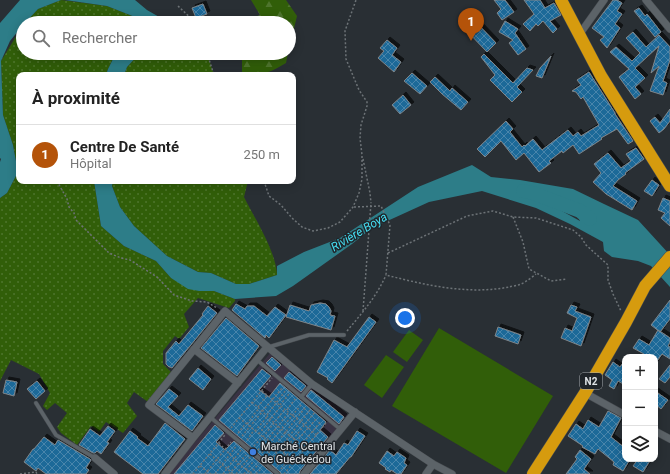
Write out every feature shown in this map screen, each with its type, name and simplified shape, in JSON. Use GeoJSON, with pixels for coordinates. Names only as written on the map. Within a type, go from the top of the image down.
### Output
{"type":"FeatureCollection","features":[{"type":"Feature","properties":{"kind":"highway"},"geometry":{"type":"LineString","coordinates":[[561,0],[601,76],[670,186]]}},
{"type":"Feature","properties":{"kind":"highway","name":"N2"},"geometry":{"type":"LineString","coordinates":[[533,474],[585,393],[646,286],[670,257]]}},
{"type":"Feature","properties":{"kind":"street"},"geometry":{"type":"LineString","coordinates":[[579,35],[604,0]]}},
{"type":"Feature","properties":{"kind":"street"},"geometry":{"type":"LineString","coordinates":[[646,0],[670,29]]}},
{"type":"Feature","properties":{"kind":"street"},"geometry":{"type":"LineString","coordinates":[[193,438],[149,405],[225,311],[312,384],[433,464],[452,474]]}},
{"type":"Feature","properties":{"kind":"street"},"geometry":{"type":"LineString","coordinates":[[165,474],[267,347]]}},
{"type":"Feature","properties":{"kind":"street"},"geometry":{"type":"LineString","coordinates":[[194,349],[238,383]]}},
{"type":"Feature","properties":{"kind":"street"},"geometry":{"type":"LineString","coordinates":[[585,393],[622,413]]}},
{"type":"Feature","properties":{"kind":"street"},"geometry":{"type":"LineString","coordinates":[[304,474],[356,412]]}},
{"type":"Feature","properties":{"kind":"street"},"geometry":{"type":"LineString","coordinates":[[658,433],[670,439]]}},
{"type":"Feature","properties":{"kind":"street"},"geometry":{"type":"LineString","coordinates":[[95,458],[114,474]]}},
{"type":"Feature","properties":{"kind":"street"},"geometry":{"type":"LineString","coordinates":[[426,474],[433,464]]}},
{"type":"Feature","properties":{"kind":"lane"},"geometry":{"type":"LineString","coordinates":[[267,347],[309,335],[344,335]]}},
{"type":"Feature","properties":{"kind":"lane"},"geometry":{"type":"LineString","coordinates":[[257,360],[341,430]]}},
{"type":"Feature","properties":{"kind":"lane"},"geometry":{"type":"LineString","coordinates":[[300,396],[312,384]]}},
{"type":"Feature","properties":{"kind":"lane"},"geometry":{"type":"LineString","coordinates":[[36,403],[56,434],[95,458]]}},
{"type":"Feature","properties":{"kind":"lane"},"geometry":{"type":"LineString","coordinates":[[210,417],[278,474]]}},
{"type":"Feature","properties":{"kind":"path"},"geometry":{"type":"LineString","coordinates":[[356,0],[345,31],[346,59],[359,90],[367,102],[360,138],[371,203],[363,312]]}},
{"type":"Feature","properties":{"kind":"path"},"geometry":{"type":"LineString","coordinates":[[178,6],[189,16]]}},
{"type":"Feature","properties":{"kind":"path"},"geometry":{"type":"LineString","coordinates":[[209,60],[213,72]]}},
{"type":"Feature","properties":{"kind":"path"},"geometry":{"type":"LineString","coordinates":[[265,184],[269,196],[281,205],[302,227],[312,231],[328,228],[340,222],[353,207],[359,193],[362,179],[362,155]]}},
{"type":"Feature","properties":{"kind":"path"},"geometry":{"type":"LineString","coordinates":[[59,184],[67,199],[69,207],[74,213],[76,220],[109,253],[130,260],[157,277],[174,295],[192,301],[207,302],[224,312]]}},
{"type":"Feature","properties":{"kind":"path"},"geometry":{"type":"LineString","coordinates":[[344,335],[380,288],[386,275],[390,225],[381,206],[353,207]]}},
{"type":"Feature","properties":{"kind":"path"},"geometry":{"type":"LineString","coordinates":[[388,253],[467,216],[493,210],[513,217],[536,218],[573,230],[581,237],[586,245],[608,265],[608,280],[626,322]]}},
{"type":"Feature","properties":{"kind":"path"},"geometry":{"type":"LineString","coordinates":[[513,217],[523,242],[529,269],[551,281],[567,279]]}},
{"type":"Feature","properties":{"kind":"path"},"geometry":{"type":"LineString","coordinates":[[386,275],[427,284],[467,290],[497,289],[521,284],[536,274]]}},
{"type":"Feature","properties":{"kind":"path"},"geometry":{"type":"LineString","coordinates":[[193,474],[275,375]]}},
{"type":"Feature","properties":{"kind":"path"},"geometry":{"type":"LineString","coordinates":[[223,474],[234,459],[250,427],[285,384]]}},
{"type":"Feature","properties":{"kind":"path"},"geometry":{"type":"LineString","coordinates":[[215,474],[230,454],[267,416],[276,402],[289,387]]}},
{"type":"Feature","properties":{"kind":"path"},"geometry":{"type":"LineString","coordinates":[[262,390],[316,435]]}},
{"type":"Feature","properties":{"kind":"path"},"geometry":{"type":"LineString","coordinates":[[259,434],[293,390]]}},
{"type":"Feature","properties":{"kind":"path"},"geometry":{"type":"LineString","coordinates":[[206,474],[267,395]]}},
{"type":"Feature","properties":{"kind":"path"},"geometry":{"type":"LineString","coordinates":[[244,474],[263,436],[300,396]]}},
{"type":"Feature","properties":{"kind":"path"},"geometry":{"type":"LineString","coordinates":[[210,454],[231,473],[238,463],[270,443],[305,400]]}},
{"type":"Feature","properties":{"kind":"path"},"geometry":{"type":"LineString","coordinates":[[252,402],[274,423],[306,448]]}},
{"type":"Feature","properties":{"kind":"path"},"geometry":{"type":"LineString","coordinates":[[256,474],[274,446],[297,418],[311,405]]}},
{"type":"Feature","properties":{"kind":"path"},"geometry":{"type":"LineString","coordinates":[[219,443],[251,474],[279,449],[311,405]]}},
{"type":"Feature","properties":{"kind":"path"},"geometry":{"type":"LineString","coordinates":[[285,454],[293,438],[317,410]]}},
{"type":"Feature","properties":{"kind":"path"},"geometry":{"type":"LineString","coordinates":[[236,474],[278,426],[287,411]]}},
{"type":"Feature","properties":{"kind":"path"},"geometry":{"type":"LineString","coordinates":[[273,470],[321,413]]}},
{"type":"Feature","properties":{"kind":"path"},"geometry":{"type":"LineString","coordinates":[[278,474],[325,416]]}},
{"type":"Feature","properties":{"kind":"path"},"geometry":{"type":"LineString","coordinates":[[239,418],[294,461]]}},
{"type":"Feature","properties":{"kind":"path"},"geometry":{"type":"LineString","coordinates":[[284,474],[328,420]]}},
{"type":"Feature","properties":{"kind":"path"},"geometry":{"type":"LineString","coordinates":[[200,466],[210,474]]}},
{"type":"Feature","properties":{"kind":"path"},"geometry":{"type":"LineString","coordinates":[[20,474],[36,472],[37,474]]}},
{"type":"Feature","properties":{"kind":"shaded area"},"geometry":{"type":"Polygon","coordinates":[[[271,352],[352,418],[304,474],[168,474],[271,352]]]}},
{"type":"Feature","properties":{"kind":"green space"},"geometry":{"type":"Polygon","coordinates":[[[61,0],[107,6],[132,16],[32,16],[38,9],[61,0]]]}},
{"type":"Feature","properties":{"kind":"green space"},"geometry":{"type":"Polygon","coordinates":[[[251,0],[286,0],[297,16],[296,20],[296,16],[257,16],[260,15],[251,0]]]}},
{"type":"Feature","properties":{"kind":"green space"},"geometry":{"type":"Polygon","coordinates":[[[16,36],[16,60],[112,60],[107,72],[16,72],[16,161],[13,145],[3,115],[1,61],[16,36]]]}},
{"type":"Feature","properties":{"kind":"green space"},"geometry":{"type":"Polygon","coordinates":[[[134,60],[209,60],[213,72],[125,72],[127,67],[134,60]]]}},
{"type":"Feature","properties":{"kind":"green space"},"geometry":{"type":"Polygon","coordinates":[[[242,60],[287,60],[286,63],[269,72],[242,72],[242,60]]]}},
{"type":"Feature","properties":{"kind":"green space"},"geometry":{"type":"Polygon","coordinates":[[[16,176],[16,184],[94,184],[101,226],[124,246],[156,261],[171,278],[199,291],[214,291],[235,299],[229,308],[198,298],[184,314],[189,327],[179,339],[175,336],[163,351],[163,364],[172,373],[148,402],[134,392],[127,403],[137,416],[123,433],[106,422],[99,432],[91,426],[77,445],[61,433],[57,427],[67,413],[55,403],[47,410],[43,406],[50,393],[39,374],[11,360],[0,381],[0,198],[7,193],[16,176]]]}},
{"type":"Feature","properties":{"kind":"green space"},"geometry":{"type":"Polygon","coordinates":[[[112,184],[247,184],[244,197],[269,246],[276,266],[277,275],[249,284],[236,284],[211,273],[198,272],[167,256],[134,226],[120,207],[112,184]]]}},
{"type":"Feature","properties":{"kind":"green space"},"geometry":{"type":"Polygon","coordinates":[[[439,328],[553,396],[506,473],[392,406],[439,328]]]}},
{"type":"Feature","properties":{"kind":"green space"},"geometry":{"type":"Polygon","coordinates":[[[409,330],[423,340],[407,362],[393,352],[409,330]]]}},
{"type":"Feature","properties":{"kind":"green space"},"geometry":{"type":"Polygon","coordinates":[[[386,355],[404,367],[382,398],[364,385],[386,355]]]}},
{"type":"Feature","properties":{"kind":"water"},"geometry":{"type":"Polygon","coordinates":[[[20,0],[61,0],[38,9],[32,16],[16,16],[16,34],[10,41],[1,61],[3,115],[13,145],[16,161],[16,176],[7,193],[0,198],[1,159],[0,23],[20,0]]]}},
{"type":"Feature","properties":{"kind":"water"},"geometry":{"type":"Polygon","coordinates":[[[65,0],[135,0],[158,16],[132,16],[107,6],[65,0]]]}},
{"type":"Feature","properties":{"kind":"water"},"geometry":{"type":"Polygon","coordinates":[[[112,60],[134,60],[127,67],[125,72],[107,72],[112,60]]]}},
{"type":"Feature","properties":{"kind":"water"},"geometry":{"type":"Polygon","coordinates":[[[472,165],[491,177],[520,180],[573,189],[638,220],[670,255],[670,287],[651,266],[638,261],[612,257],[604,251],[603,242],[570,224],[536,208],[482,191],[429,202],[372,228],[293,286],[276,296],[235,299],[214,291],[188,289],[171,278],[156,261],[124,246],[101,226],[94,184],[112,184],[120,207],[134,226],[167,256],[198,272],[211,273],[236,284],[249,284],[277,275],[277,266],[304,252],[340,238],[418,187],[472,165]],[[542,196],[540,198],[580,221],[573,206],[567,201],[542,196]]]}},
{"type":"Feature","properties":{"kind":"building"},"geometry":{"type":"Polygon","coordinates":[[[494,0],[505,0],[514,12],[502,20],[497,13],[501,9],[494,0]]]}},
{"type":"Feature","properties":{"kind":"building"},"geometry":{"type":"Polygon","coordinates":[[[524,0],[540,0],[545,8],[554,3],[561,15],[550,21],[557,29],[553,33],[543,21],[538,26],[536,24],[530,31],[523,24],[534,14],[524,0]]]}},
{"type":"Feature","properties":{"kind":"building"},"geometry":{"type":"Polygon","coordinates":[[[613,0],[617,0],[622,3],[617,11],[622,14],[615,24],[620,28],[607,48],[600,40],[604,37],[592,28],[613,0]]]}},
{"type":"Feature","properties":{"kind":"building"},"geometry":{"type":"Polygon","coordinates":[[[203,4],[207,14],[195,16],[192,8],[203,4]]]}},
{"type":"Feature","properties":{"kind":"building"},"geometry":{"type":"Polygon","coordinates":[[[639,8],[645,16],[647,14],[661,32],[655,37],[634,11],[639,8]]]}},
{"type":"Feature","properties":{"kind":"building"},"geometry":{"type":"Polygon","coordinates":[[[474,20],[496,43],[487,52],[465,29],[474,20]]]}},
{"type":"Feature","properties":{"kind":"building"},"geometry":{"type":"Polygon","coordinates":[[[505,21],[518,29],[515,33],[526,49],[518,55],[509,43],[513,40],[499,32],[505,21]]]}},
{"type":"Feature","properties":{"kind":"building"},"geometry":{"type":"Polygon","coordinates":[[[633,32],[646,47],[659,35],[670,47],[670,60],[663,81],[667,83],[663,95],[650,91],[659,66],[651,73],[659,46],[635,68],[645,78],[635,87],[641,94],[635,99],[619,77],[629,69],[610,52],[616,47],[632,61],[640,53],[626,38],[633,32]]]}},
{"type":"Feature","properties":{"kind":"building"},"geometry":{"type":"Polygon","coordinates":[[[387,40],[397,48],[392,55],[401,62],[394,72],[378,58],[384,51],[380,48],[387,40]]]}},
{"type":"Feature","properties":{"kind":"building"},"geometry":{"type":"Polygon","coordinates":[[[484,54],[513,83],[527,68],[533,70],[517,87],[522,92],[512,102],[490,80],[495,75],[481,57],[484,54]]]}},
{"type":"Feature","properties":{"kind":"building"},"geometry":{"type":"Polygon","coordinates":[[[551,56],[542,78],[536,76],[540,68],[551,56]]]}},
{"type":"Feature","properties":{"kind":"building"},"geometry":{"type":"Polygon","coordinates":[[[589,72],[633,141],[628,144],[617,129],[601,138],[602,139],[579,154],[573,145],[563,153],[562,151],[549,161],[551,163],[539,172],[524,153],[516,160],[501,141],[485,157],[477,149],[506,121],[513,129],[510,132],[522,147],[533,139],[542,150],[568,130],[573,136],[578,132],[581,136],[599,125],[583,97],[581,99],[576,92],[572,91],[581,85],[577,80],[589,72]]]}},
{"type":"Feature","properties":{"kind":"building"},"geometry":{"type":"Polygon","coordinates":[[[412,73],[427,86],[420,94],[404,81],[412,73]]]}},
{"type":"Feature","properties":{"kind":"building"},"geometry":{"type":"Polygon","coordinates":[[[435,77],[450,91],[452,88],[468,102],[461,110],[430,82],[435,77]]]}},
{"type":"Feature","properties":{"kind":"building"},"geometry":{"type":"Polygon","coordinates":[[[403,95],[411,105],[400,114],[392,105],[403,95]]]}},
{"type":"Feature","properties":{"kind":"building"},"geometry":{"type":"Polygon","coordinates":[[[670,109],[670,121],[659,133],[650,121],[655,117],[660,123],[670,109]]]}},
{"type":"Feature","properties":{"kind":"building"},"geometry":{"type":"Polygon","coordinates":[[[636,148],[644,159],[625,173],[626,174],[613,186],[637,201],[632,210],[606,194],[593,182],[601,173],[594,164],[608,153],[621,168],[631,161],[626,154],[636,148]]]}},
{"type":"Feature","properties":{"kind":"building"},"geometry":{"type":"Polygon","coordinates":[[[652,180],[659,185],[652,196],[644,191],[652,180]]]}},
{"type":"Feature","properties":{"kind":"building"},"geometry":{"type":"Polygon","coordinates":[[[663,198],[670,201],[670,226],[661,218],[665,213],[658,210],[663,198]]]}},
{"type":"Feature","properties":{"kind":"building"},"geometry":{"type":"Polygon","coordinates":[[[670,300],[670,319],[660,332],[651,325],[670,300]]]}},
{"type":"Feature","properties":{"kind":"building"},"geometry":{"type":"Polygon","coordinates":[[[320,303],[326,304],[331,311],[330,315],[335,316],[331,330],[286,317],[290,305],[309,311],[311,305],[320,303]]]}},
{"type":"Feature","properties":{"kind":"building"},"geometry":{"type":"Polygon","coordinates":[[[236,304],[245,309],[247,306],[254,306],[267,316],[275,307],[286,315],[269,338],[266,335],[265,338],[232,310],[236,304]]]}},
{"type":"Feature","properties":{"kind":"building"},"geometry":{"type":"Polygon","coordinates":[[[571,305],[577,307],[575,311],[591,317],[581,346],[561,338],[565,328],[572,331],[577,318],[567,313],[571,305]]]}},
{"type":"Feature","properties":{"kind":"building"},"geometry":{"type":"Polygon","coordinates":[[[208,306],[217,313],[172,368],[169,367],[166,364],[166,353],[176,341],[179,344],[203,315],[202,314],[208,306]]]}},
{"type":"Feature","properties":{"kind":"building"},"geometry":{"type":"Polygon","coordinates":[[[369,317],[376,322],[332,383],[327,379],[328,378],[317,372],[334,340],[347,347],[369,317]]]}},
{"type":"Feature","properties":{"kind":"building"},"geometry":{"type":"Polygon","coordinates":[[[226,318],[259,346],[237,376],[201,348],[226,318]]]}},
{"type":"Feature","properties":{"kind":"building"},"geometry":{"type":"Polygon","coordinates":[[[498,327],[521,335],[518,344],[495,336],[498,327]]]}},
{"type":"Feature","properties":{"kind":"building"},"geometry":{"type":"Polygon","coordinates":[[[658,330],[670,338],[668,346],[670,347],[670,359],[662,354],[658,360],[658,354],[644,354],[633,348],[639,339],[649,345],[658,330]]]}},
{"type":"Feature","properties":{"kind":"building"},"geometry":{"type":"Polygon","coordinates":[[[272,357],[281,365],[275,371],[266,363],[272,357]]]}},
{"type":"Feature","properties":{"kind":"building"},"geometry":{"type":"Polygon","coordinates":[[[613,362],[620,367],[622,364],[622,383],[618,381],[614,389],[609,386],[612,380],[605,375],[613,362]]]}},
{"type":"Feature","properties":{"kind":"building"},"geometry":{"type":"Polygon","coordinates":[[[670,365],[670,377],[665,383],[659,379],[670,365]]]}},
{"type":"Feature","properties":{"kind":"building"},"geometry":{"type":"Polygon","coordinates":[[[198,368],[211,379],[203,390],[189,379],[198,368]]]}},
{"type":"Feature","properties":{"kind":"building"},"geometry":{"type":"Polygon","coordinates":[[[262,369],[271,376],[259,390],[269,397],[280,383],[326,422],[320,430],[328,437],[299,474],[281,474],[219,420],[262,369]]]}},
{"type":"Feature","properties":{"kind":"building"},"geometry":{"type":"Polygon","coordinates":[[[289,372],[306,386],[301,392],[284,378],[289,372]]]}},
{"type":"Feature","properties":{"kind":"building"},"geometry":{"type":"Polygon","coordinates":[[[6,380],[17,382],[14,396],[3,393],[6,380]]]}},
{"type":"Feature","properties":{"kind":"building"},"geometry":{"type":"Polygon","coordinates":[[[37,381],[45,391],[36,399],[27,389],[37,381]]]}},
{"type":"Feature","properties":{"kind":"building"},"geometry":{"type":"Polygon","coordinates":[[[169,389],[178,396],[168,407],[179,416],[188,405],[203,416],[192,431],[156,404],[169,389]]]}},
{"type":"Feature","properties":{"kind":"building"},"geometry":{"type":"Polygon","coordinates":[[[311,390],[344,417],[339,424],[306,396],[311,390]]]}},
{"type":"Feature","properties":{"kind":"building"},"geometry":{"type":"Polygon","coordinates":[[[658,393],[668,400],[661,409],[658,406],[658,393]]]}},
{"type":"Feature","properties":{"kind":"building"},"geometry":{"type":"Polygon","coordinates":[[[608,411],[621,418],[611,437],[622,446],[622,462],[628,462],[623,471],[613,465],[614,462],[598,449],[595,454],[582,447],[583,446],[568,436],[576,424],[583,429],[588,420],[599,427],[608,411]]]}},
{"type":"Feature","properties":{"kind":"building"},"geometry":{"type":"Polygon","coordinates":[[[165,423],[185,439],[158,474],[143,474],[114,452],[130,431],[148,446],[165,423]]]}},
{"type":"Feature","properties":{"kind":"building"},"geometry":{"type":"Polygon","coordinates":[[[215,425],[224,433],[216,442],[225,450],[234,441],[273,474],[174,474],[215,425]]]}},
{"type":"Feature","properties":{"kind":"building"},"geometry":{"type":"Polygon","coordinates":[[[108,426],[115,431],[101,454],[97,451],[93,453],[79,445],[90,429],[100,436],[108,426]]]}},
{"type":"Feature","properties":{"kind":"building"},"geometry":{"type":"Polygon","coordinates":[[[357,431],[365,436],[351,457],[336,474],[310,474],[330,450],[336,455],[344,443],[348,445],[357,431]]]}},
{"type":"Feature","properties":{"kind":"building"},"geometry":{"type":"Polygon","coordinates":[[[44,437],[55,445],[58,440],[90,459],[91,460],[86,468],[89,470],[86,474],[46,474],[38,468],[36,471],[24,462],[44,437]]]}},
{"type":"Feature","properties":{"kind":"building"},"geometry":{"type":"Polygon","coordinates":[[[580,450],[591,459],[584,469],[590,474],[566,474],[577,459],[575,457],[580,450]]]}},
{"type":"Feature","properties":{"kind":"building"},"geometry":{"type":"Polygon","coordinates":[[[387,451],[394,456],[397,452],[406,458],[404,463],[407,465],[401,474],[397,474],[391,470],[390,472],[379,463],[387,451]]]}},
{"type":"Feature","properties":{"kind":"building"},"geometry":{"type":"Polygon","coordinates":[[[636,462],[649,462],[643,472],[633,466],[636,462]]]}},
{"type":"Feature","properties":{"kind":"waterway","name":"Rivière Boya"},"geometry":{"type":"LineString","coordinates":[[523,191],[533,193],[580,211],[590,219]]}},
{"type":"Feature","properties":{"kind":"place","name":"Centre De Santé"},"geometry":{"type":"Point","coordinates":[471,41]}},
{"type":"Feature","properties":{"kind":"place","name":"Marché Central de Guéckédou"},"geometry":{"type":"Point","coordinates":[253,452]}}]}
